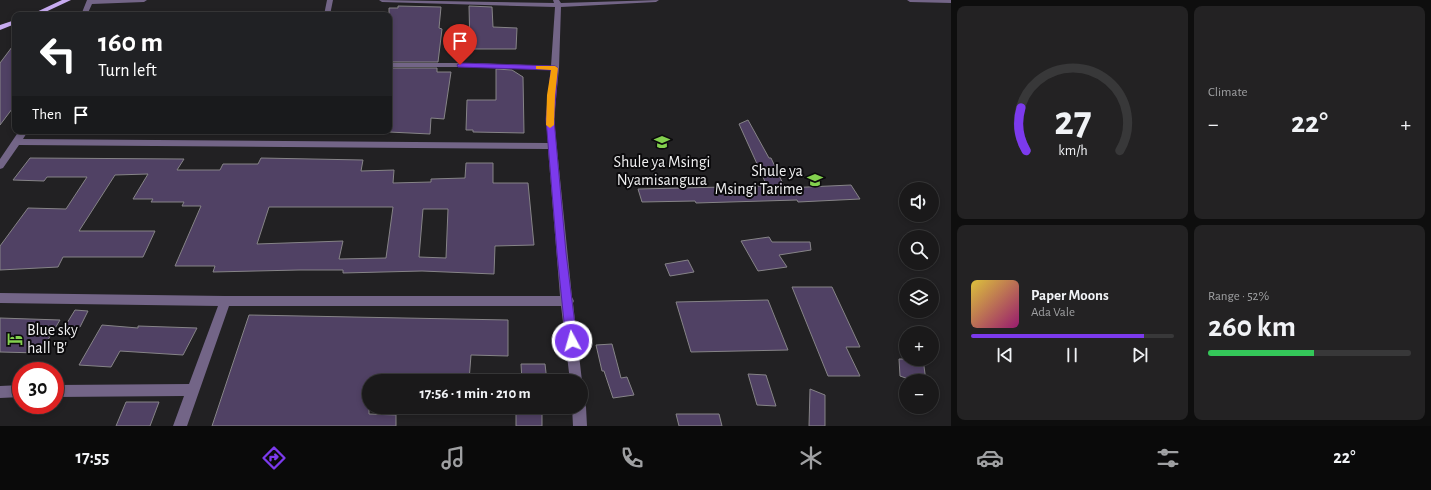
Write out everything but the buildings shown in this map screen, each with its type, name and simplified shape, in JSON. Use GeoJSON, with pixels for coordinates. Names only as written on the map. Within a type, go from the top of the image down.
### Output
{"type":"FeatureCollection","features":[{"type":"Feature","properties":{"kind":"main road"},"geometry":{"type":"LineString","coordinates":[[40,12],[68,0]]}},
{"type":"Feature","properties":{"kind":"main road"},"geometry":{"type":"LineString","coordinates":[[0,28],[12,23]]}},
{"type":"Feature","properties":{"kind":"street"},"geometry":{"type":"LineString","coordinates":[[85,12],[90,1],[144,0]]}},
{"type":"Feature","properties":{"kind":"street"},"geometry":{"type":"LineString","coordinates":[[328,12],[330,0]]}},
{"type":"Feature","properties":{"kind":"street"},"geometry":{"type":"LineString","coordinates":[[382,0],[557,3],[656,0]]}},
{"type":"Feature","properties":{"kind":"street"},"geometry":{"type":"LineString","coordinates":[[910,0],[951,1]]}},
{"type":"Feature","properties":{"kind":"street"},"geometry":{"type":"LineString","coordinates":[[557,3],[555,68],[550,119],[561,253],[568,301],[575,374]]}},
{"type":"Feature","properties":{"kind":"street"},"geometry":{"type":"LineString","coordinates":[[392,65],[474,65],[555,68]]}},
{"type":"Feature","properties":{"kind":"street"},"geometry":{"type":"LineString","coordinates":[[0,166],[22,134]]}},
{"type":"Feature","properties":{"kind":"street"},"geometry":{"type":"LineString","coordinates":[[18,142],[141,141],[552,146]]}},
{"type":"Feature","properties":{"kind":"street"},"geometry":{"type":"LineString","coordinates":[[0,298],[224,301],[568,301]]}},
{"type":"Feature","properties":{"kind":"street"},"geometry":{"type":"LineString","coordinates":[[180,426],[224,301]]}},
{"type":"Feature","properties":{"kind":"street"},"geometry":{"type":"LineString","coordinates":[[64,391],[193,390]]}},
{"type":"Feature","properties":{"kind":"street"},"geometry":{"type":"LineString","coordinates":[[0,392],[12,391]]}},
{"type":"Feature","properties":{"kind":"street"},"geometry":{"type":"LineString","coordinates":[[579,414],[580,426]]}},
{"type":"Feature","properties":{"kind":"slow traffic"},"geometry":{"type":"LineString","coordinates":[[538,67],[555,68],[551,95],[550,125]]}},
{"type":"Feature","properties":{"kind":"place","name":"Shule ya Msingi Nyamisangura"},"geometry":{"type":"Point","coordinates":[662,142]}},
{"type":"Feature","properties":{"kind":"place","name":"Shule ya Msingi Tarime"},"geometry":{"type":"Point","coordinates":[815,180]}},
{"type":"Feature","properties":{"kind":"place","name":"Blue sky hall 'B'"},"geometry":{"type":"Point","coordinates":[15,339]}},
{"type":"Feature","properties":{"kind":"route"},"geometry":{"type":"LineString","coordinates":[[460,65],[555,68],[551,95],[550,119],[561,253],[572,341]]}}]}
